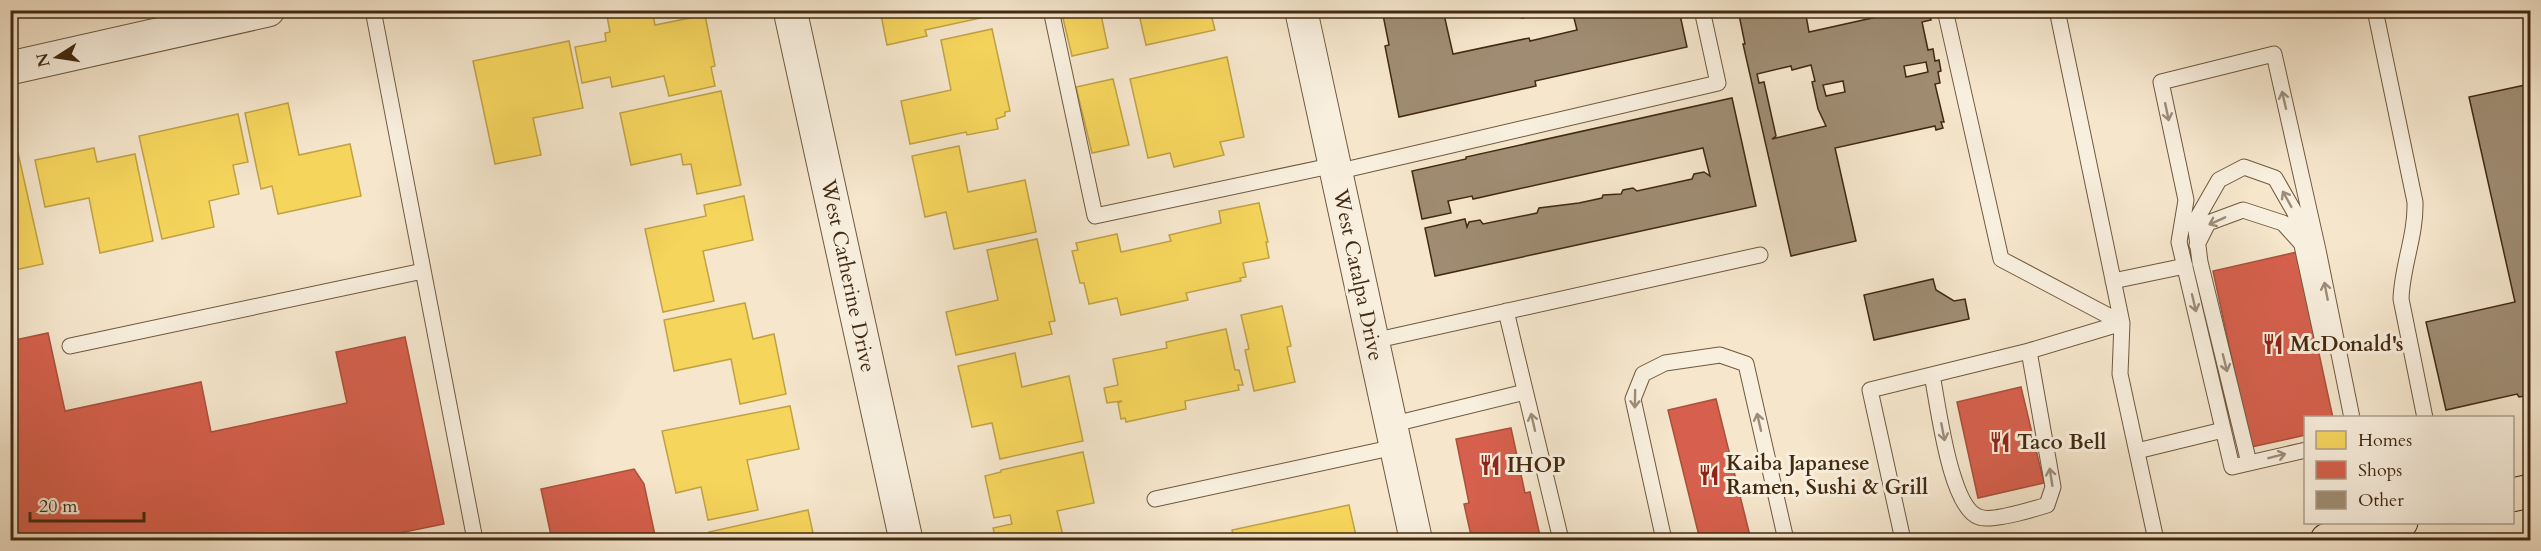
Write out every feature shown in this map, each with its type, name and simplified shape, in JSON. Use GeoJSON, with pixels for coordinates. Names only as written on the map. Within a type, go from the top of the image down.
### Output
{"type":"FeatureCollection","features":[{"type":"Feature","properties":{"kind":"main road"},"geometry":{"type":"LineString","coordinates":[[2514,494],[2530,490]]}},
{"type":"Feature","properties":{"kind":"main road"},"geometry":{"type":"LineString","coordinates":[[2327,540],[2383,525]]}},
{"type":"Feature","properties":{"kind":"street"},"geometry":{"type":"LineString","coordinates":[[10,68],[268,10]]}},
{"type":"Feature","properties":{"kind":"street","name":"West Catherine Drive"},"geometry":{"type":"LineString","coordinates":[[790,10],[906,540]]}},
{"type":"Feature","properties":{"kind":"street","name":"West Catalpa Drive"},"geometry":{"type":"LineString","coordinates":[[1301,10],[1416,540]]}},
{"type":"Feature","properties":{"kind":"lane"},"geometry":{"type":"LineString","coordinates":[[373,10],[475,540]]}},
{"type":"Feature","properties":{"kind":"lane"},"geometry":{"type":"LineString","coordinates":[[1051,10],[1095,216],[1335,168],[1718,83],[1702,10]]}},
{"type":"Feature","properties":{"kind":"lane"},"geometry":{"type":"LineString","coordinates":[[1945,10],[2001,259],[2122,323]]}},
{"type":"Feature","properties":{"kind":"lane"},"geometry":{"type":"LineString","coordinates":[[2057,10],[2122,323],[2120,374],[2156,540]]}},
{"type":"Feature","properties":{"kind":"lane"},"geometry":{"type":"LineString","coordinates":[[2375,10],[2415,202],[2416,223],[2401,280],[2401,299],[2425,416]]}},
{"type":"Feature","properties":{"kind":"lane"},"geometry":{"type":"LineString","coordinates":[[2304,450],[2232,467],[2179,242],[2186,200],[2161,82],[2274,54],[2352,416]]}},
{"type":"Feature","properties":{"kind":"lane"},"geometry":{"type":"LineString","coordinates":[[2249,463],[2194,222],[2219,180],[2244,167],[2275,178],[2295,213],[2323,342],[2337,348]]}},
{"type":"Feature","properties":{"kind":"lane"},"geometry":{"type":"LineString","coordinates":[[2198,245],[2208,223],[2243,210],[2283,223],[2303,246]]}},
{"type":"Feature","properties":{"kind":"lane"},"geometry":{"type":"LineString","coordinates":[[1373,341],[1760,255]]}},
{"type":"Feature","properties":{"kind":"lane"},"geometry":{"type":"LineString","coordinates":[[2113,281],[2185,266]]}},
{"type":"Feature","properties":{"kind":"lane"},"geometry":{"type":"LineString","coordinates":[[70,346],[423,271]]}},
{"type":"Feature","properties":{"kind":"lane"},"geometry":{"type":"LineString","coordinates":[[1506,311],[1561,540]]}},
{"type":"Feature","properties":{"kind":"lane"},"geometry":{"type":"LineString","coordinates":[[1903,540],[1870,390],[2029,351],[2122,323]]}},
{"type":"Feature","properties":{"kind":"lane"},"geometry":{"type":"LineString","coordinates":[[1932,375],[1949,463],[1967,510],[1980,518],[2026,512],[2047,505],[2053,487],[2029,351]]}},
{"type":"Feature","properties":{"kind":"lane"},"geometry":{"type":"LineString","coordinates":[[1664,540],[1633,399],[1637,383],[1643,374],[1665,363],[1720,355],[1746,364],[1786,540]]}},
{"type":"Feature","properties":{"kind":"lane"},"geometry":{"type":"LineString","coordinates":[[1155,500],[1393,436],[1525,392]]}},
{"type":"Feature","properties":{"kind":"lane"},"geometry":{"type":"LineString","coordinates":[[2137,451],[2223,430]]}},
{"type":"Feature","properties":{"kind":"building: Homes"},"geometry":{"type":"Polygon","coordinates":[[[24,10],[45,10],[25,15],[24,10]]]}},
{"type":"Feature","properties":{"kind":"building: Homes"},"geometry":{"type":"Polygon","coordinates":[[[652,10],[655,25],[705,15],[715,66],[711,67],[715,86],[669,96],[664,76],[612,87],[610,77],[582,83],[575,47],[606,41],[605,33],[610,32],[606,11],[652,10]]]}},
{"type":"Feature","properties":{"kind":"building: Homes"},"geometry":{"type":"Polygon","coordinates":[[[880,10],[1004,10],[1004,13],[925,30],[927,36],[887,45],[880,10]]]}},
{"type":"Feature","properties":{"kind":"building: Homes"},"geometry":{"type":"Polygon","coordinates":[[[1061,10],[1100,10],[1108,48],[1072,56],[1061,10]]]}},
{"type":"Feature","properties":{"kind":"building: Homes"},"geometry":{"type":"Polygon","coordinates":[[[1138,10],[1210,10],[1215,30],[1146,45],[1138,10]]]}},
{"type":"Feature","properties":{"kind":"building: Homes"},"geometry":{"type":"Polygon","coordinates":[[[992,29],[1010,111],[1005,112],[1005,116],[996,119],[998,129],[967,135],[966,132],[910,144],[901,101],[951,90],[941,40],[992,29]]]}},
{"type":"Feature","properties":{"kind":"building: Homes"},"geometry":{"type":"Polygon","coordinates":[[[569,41],[583,108],[533,118],[541,155],[495,164],[473,61],[569,41]]]}},
{"type":"Feature","properties":{"kind":"building: Homes"},"geometry":{"type":"Polygon","coordinates":[[[1227,57],[1244,137],[1220,142],[1224,155],[1174,167],[1170,153],[1148,158],[1130,79],[1227,57]]]}},
{"type":"Feature","properties":{"kind":"building: Homes"},"geometry":{"type":"Polygon","coordinates":[[[1113,79],[1129,145],[1092,153],[1076,87],[1113,79]]]}},
{"type":"Feature","properties":{"kind":"building: Homes"},"geometry":{"type":"Polygon","coordinates":[[[721,91],[741,185],[697,194],[691,164],[683,165],[681,154],[631,165],[620,113],[721,91]]]}},
{"type":"Feature","properties":{"kind":"building: Homes"},"geometry":{"type":"Polygon","coordinates":[[[288,103],[299,155],[350,144],[361,196],[278,214],[272,186],[261,189],[245,113],[288,103]]]}},
{"type":"Feature","properties":{"kind":"building: Homes"},"geometry":{"type":"Polygon","coordinates":[[[238,114],[248,162],[233,165],[239,194],[209,201],[214,227],[162,239],[139,136],[238,114]]]}},
{"type":"Feature","properties":{"kind":"building: Homes"},"geometry":{"type":"Polygon","coordinates":[[[959,146],[968,192],[1025,180],[1036,232],[954,249],[946,212],[925,217],[912,156],[959,146]]]}},
{"type":"Feature","properties":{"kind":"building: Homes"},"geometry":{"type":"Polygon","coordinates":[[[94,148],[97,162],[135,154],[153,241],[100,253],[89,198],[45,207],[35,160],[94,148]]]}},
{"type":"Feature","properties":{"kind":"building: Homes"},"geometry":{"type":"Polygon","coordinates":[[[18,153],[43,264],[10,271],[10,155],[18,153]]]}},
{"type":"Feature","properties":{"kind":"building: Homes"},"geometry":{"type":"Polygon","coordinates":[[[744,196],[753,240],[703,251],[714,301],[663,312],[645,229],[706,216],[704,205],[744,196]]]}},
{"type":"Feature","properties":{"kind":"building: Homes"},"geometry":{"type":"Polygon","coordinates":[[[1259,203],[1268,242],[1266,242],[1269,258],[1243,263],[1246,277],[1240,278],[1241,281],[1186,293],[1188,300],[1121,315],[1117,298],[1089,304],[1084,283],[1080,283],[1072,251],[1078,250],[1076,243],[1117,234],[1121,252],[1171,241],[1169,235],[1221,223],[1219,211],[1259,203]]]}},
{"type":"Feature","properties":{"kind":"building: Homes"},"geometry":{"type":"Polygon","coordinates":[[[1037,239],[1055,321],[1049,322],[1052,334],[956,355],[946,312],[998,300],[987,250],[1037,239]]]}},
{"type":"Feature","properties":{"kind":"building: Homes"},"geometry":{"type":"Polygon","coordinates":[[[745,303],[753,339],[774,334],[786,394],[740,404],[731,359],[674,371],[664,320],[745,303]]]}},
{"type":"Feature","properties":{"kind":"building: Homes"},"geometry":{"type":"Polygon","coordinates":[[[1282,306],[1291,346],[1287,347],[1295,382],[1254,391],[1245,350],[1249,349],[1241,315],[1282,306]]]}},
{"type":"Feature","properties":{"kind":"building: Homes"},"geometry":{"type":"Polygon","coordinates":[[[1226,329],[1235,370],[1239,370],[1243,385],[1238,385],[1239,390],[1185,401],[1186,409],[1126,422],[1125,418],[1121,419],[1118,403],[1122,401],[1107,403],[1104,388],[1118,385],[1113,359],[1167,348],[1166,342],[1226,329]]]}},
{"type":"Feature","properties":{"kind":"building: Homes"},"geometry":{"type":"Polygon","coordinates":[[[1015,353],[1022,387],[1069,376],[1083,441],[1000,459],[992,423],[972,427],[958,366],[1015,353]]]}},
{"type":"Feature","properties":{"kind":"building: Homes"},"geometry":{"type":"Polygon","coordinates":[[[790,406],[799,449],[747,460],[758,510],[708,520],[701,487],[676,493],[662,431],[790,406]]]}},
{"type":"Feature","properties":{"kind":"building: Homes"},"geometry":{"type":"Polygon","coordinates":[[[1083,452],[1094,503],[1057,511],[1064,540],[996,540],[993,528],[1012,524],[1010,515],[994,518],[985,476],[1001,472],[1001,470],[1083,452]]]}},
{"type":"Feature","properties":{"kind":"building: Homes"},"geometry":{"type":"Polygon","coordinates":[[[1349,505],[1357,540],[1234,540],[1232,530],[1349,505]]]}},
{"type":"Feature","properties":{"kind":"building: Homes"},"geometry":{"type":"Polygon","coordinates":[[[808,510],[813,533],[797,536],[797,540],[711,540],[709,532],[808,510]]]}},
{"type":"Feature","properties":{"kind":"building: Shops","name":"McDonald's"},"geometry":{"type":"Polygon","coordinates":[[[2297,252],[2333,416],[2304,416],[2304,435],[2251,447],[2213,271],[2297,252]]]}},
{"type":"Feature","properties":{"kind":"building: Shops"},"geometry":{"type":"Polygon","coordinates":[[[48,333],[65,411],[201,382],[211,432],[347,403],[336,352],[405,337],[444,524],[365,540],[10,540],[10,341],[48,333]]]}},
{"type":"Feature","properties":{"kind":"building: Shops","name":"Taco Bell"},"geometry":{"type":"Polygon","coordinates":[[[2021,387],[2044,483],[1978,498],[1957,402],[2021,387]]]}},
{"type":"Feature","properties":{"kind":"building: Shops","name":"Kaiba Japanese Ramen, Sushi & Grill"},"geometry":{"type":"Polygon","coordinates":[[[1716,399],[1751,540],[1700,540],[1668,410],[1716,399]]]}},
{"type":"Feature","properties":{"kind":"building: Shops","name":"IHOP"},"geometry":{"type":"Polygon","coordinates":[[[1511,428],[1525,493],[1530,492],[1541,540],[1472,540],[1464,504],[1469,503],[1456,439],[1511,428]]]}},
{"type":"Feature","properties":{"kind":"building: Shops"},"geometry":{"type":"Polygon","coordinates":[[[634,469],[644,484],[656,540],[552,540],[541,489],[634,469]]]}},
{"type":"Feature","properties":{"kind":"building: Other"},"geometry":{"type":"Polygon","coordinates":[[[1382,10],[1443,10],[1453,54],[1529,38],[1530,41],[1577,30],[1572,10],[1679,10],[1687,47],[1535,81],[1536,86],[1399,117],[1385,46],[1389,45],[1382,10]]]}},
{"type":"Feature","properties":{"kind":"building: Other"},"geometry":{"type":"Polygon","coordinates":[[[1520,10],[1553,10],[1522,18],[1520,10]]]}},
{"type":"Feature","properties":{"kind":"building: Other"},"geometry":{"type":"Polygon","coordinates":[[[1738,10],[1805,10],[1809,32],[1908,10],[1929,10],[1931,20],[1922,22],[1928,50],[1933,49],[1935,61],[1939,60],[1940,83],[1935,84],[1944,122],[1941,122],[1943,128],[1936,130],[1935,126],[1835,148],[1856,241],[1791,256],[1743,44],[1745,44],[1738,10]],[[1926,62],[1904,66],[1906,77],[1928,72],[1926,62]],[[1811,65],[1792,70],[1791,66],[1757,74],[1759,83],[1764,82],[1776,136],[1772,139],[1826,126],[1818,109],[1811,65]],[[1843,81],[1823,85],[1826,96],[1845,92],[1843,81]]]}},
{"type":"Feature","properties":{"kind":"building: Other"},"geometry":{"type":"Polygon","coordinates":[[[2530,84],[2530,395],[2519,397],[2517,394],[2446,410],[2426,322],[2515,302],[2469,97],[2530,84]]]}},
{"type":"Feature","properties":{"kind":"building: Other"},"geometry":{"type":"Polygon","coordinates":[[[1732,98],[1756,206],[1435,276],[1425,228],[1465,219],[1467,227],[1469,222],[1480,220],[1483,224],[1537,213],[1539,208],[1579,203],[1602,198],[1603,195],[1621,194],[1623,190],[1633,188],[1637,191],[1692,179],[1694,174],[1704,172],[1710,176],[1703,148],[1473,199],[1472,196],[1448,201],[1451,213],[1422,219],[1412,171],[1732,98]]]}},
{"type":"Feature","properties":{"kind":"building: Other"},"geometry":{"type":"Polygon","coordinates":[[[1933,279],[1936,290],[1954,301],[1965,299],[1969,319],[1874,340],[1864,295],[1933,279]]]}},
{"type":"Feature","properties":{"kind":"place","name":"McDonald's"},"geometry":{"type":"Point","coordinates":[2273,344]}},
{"type":"Feature","properties":{"kind":"place","name":"Taco Bell"},"geometry":{"type":"Point","coordinates":[2000,442]}},
{"type":"Feature","properties":{"kind":"place","name":"IHOP"},"geometry":{"type":"Point","coordinates":[1490,465]}},
{"type":"Feature","properties":{"kind":"place","name":"Kaiba Japanese Ramen, Sushi & Grill"},"geometry":{"type":"Point","coordinates":[1709,475]}}]}
